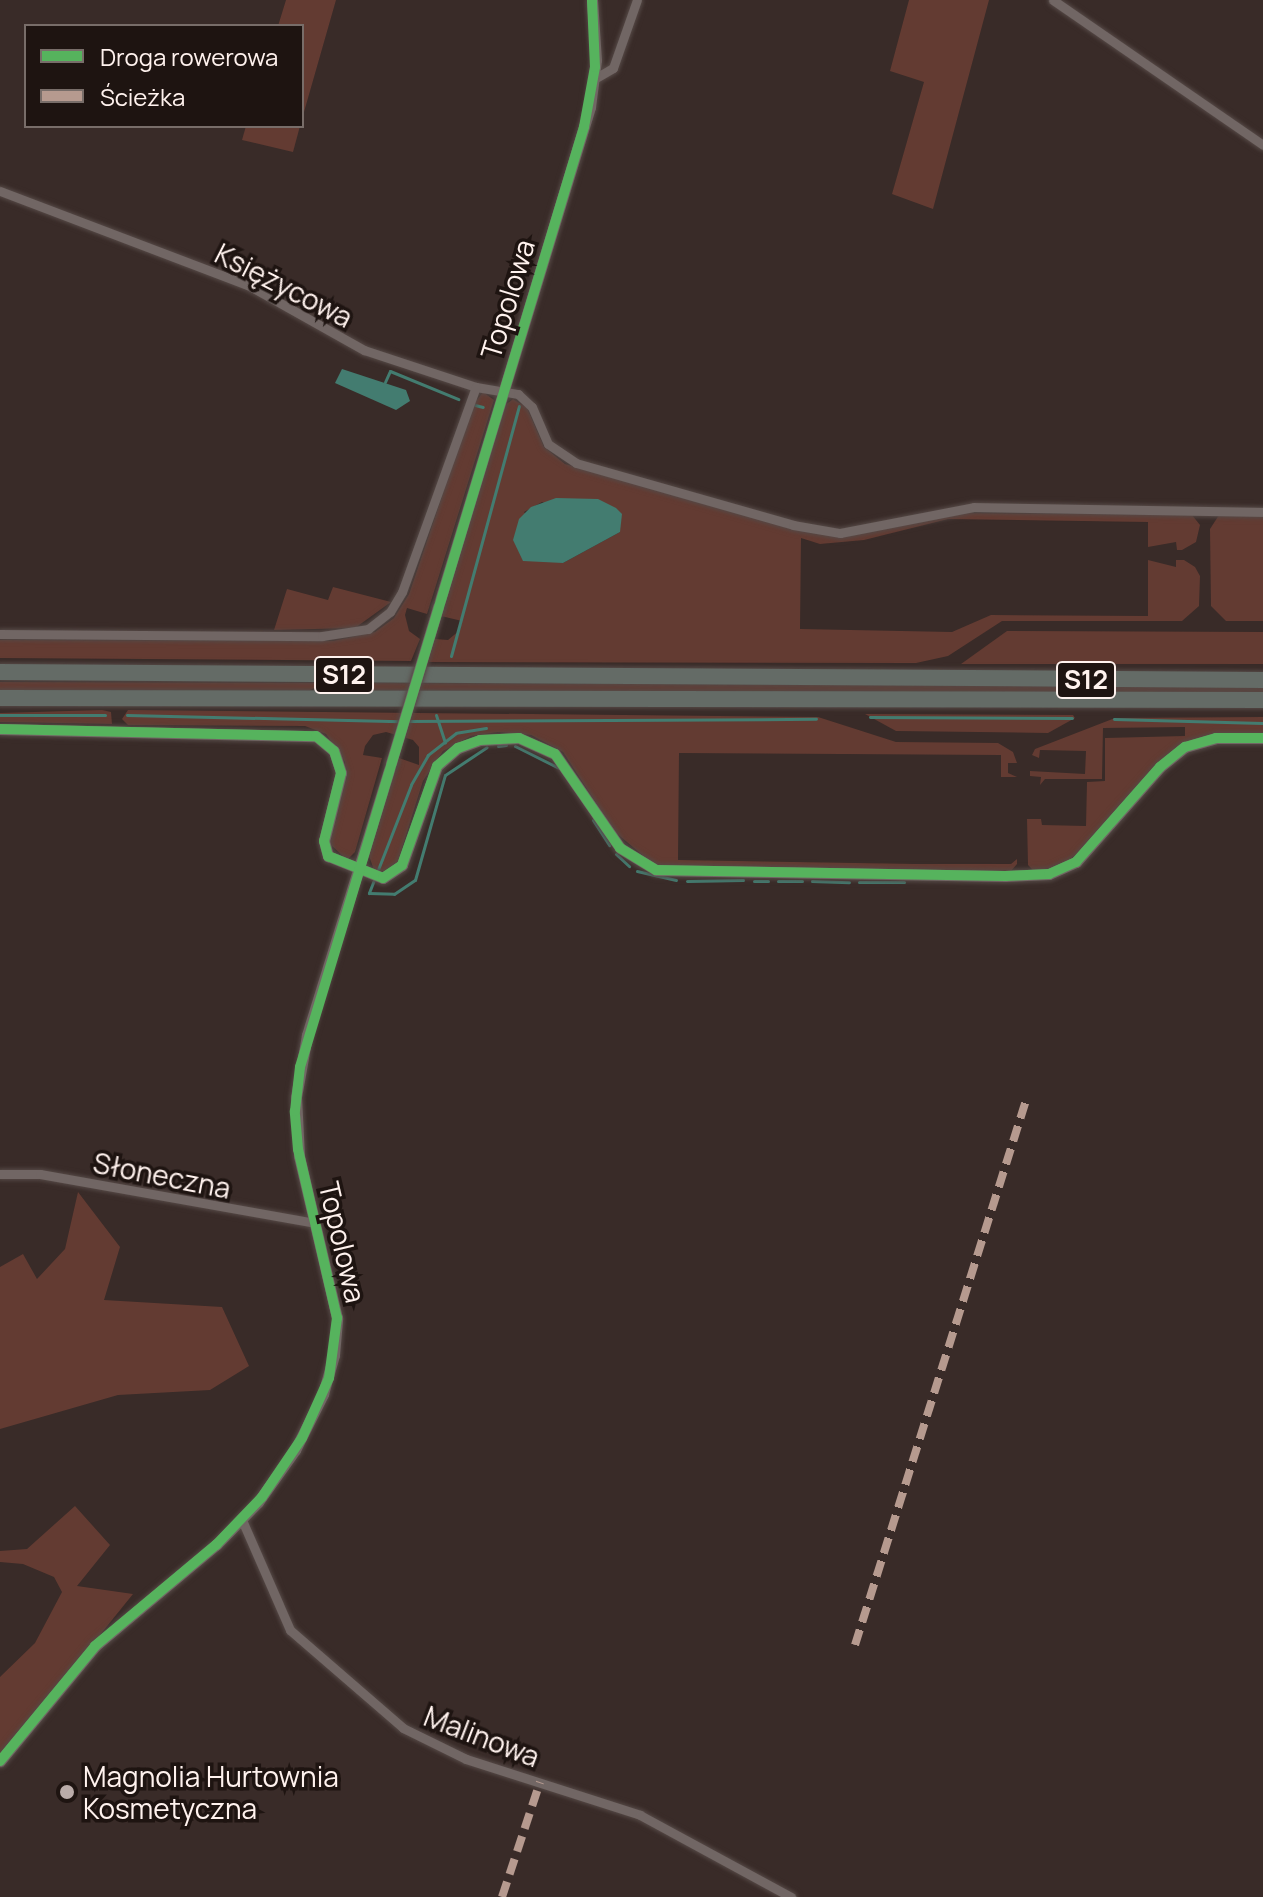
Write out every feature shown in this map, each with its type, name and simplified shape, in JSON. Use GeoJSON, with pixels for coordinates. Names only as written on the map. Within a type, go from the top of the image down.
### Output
{"type":"FeatureCollection","features":[{"type":"Feature","properties":{"kind":"highway","name":"S12"},"geometry":{"type":"LineString","coordinates":[[0,672],[1263,680]]}},
{"type":"Feature","properties":{"kind":"highway","name":"S12"},"geometry":{"type":"LineString","coordinates":[[0,698],[1263,700]]}},
{"type":"Feature","properties":{"kind":"street","name":"Topolowa"},"geometry":{"type":"LineString","coordinates":[[0,1761],[95,1646],[242,1520],[302,1438],[333,1362],[335,1298],[298,1149],[296,1097],[307,1035],[578,150],[594,79],[592,0]]}},
{"type":"Feature","properties":{"kind":"street"},"geometry":{"type":"LineString","coordinates":[[594,79],[613,68],[637,0]]}},
{"type":"Feature","properties":{"kind":"street"},"geometry":{"type":"LineString","coordinates":[[1053,0],[1263,145]]}},
{"type":"Feature","properties":{"kind":"street","name":"Księżycowa"},"geometry":{"type":"LineString","coordinates":[[0,191],[248,285],[364,350],[476,387],[504,390]]}},
{"type":"Feature","properties":{"kind":"street"},"geometry":{"type":"LineString","coordinates":[[0,634],[322,636],[368,629],[390,612],[402,592],[476,387]]}},
{"type":"Feature","properties":{"kind":"street"},"geometry":{"type":"LineString","coordinates":[[504,390],[528,401],[548,444],[568,459],[820,532],[859,530],[974,507],[1263,512]]}},
{"type":"Feature","properties":{"kind":"street"},"geometry":{"type":"LineString","coordinates":[[0,729],[316,736],[334,751],[341,773],[326,852],[333,861],[383,878],[397,873],[437,766],[465,744],[489,738],[519,738],[555,754],[620,848],[656,870],[1014,876],[1049,874],[1076,862],[1160,767],[1185,747],[1216,738],[1263,738]]}},
{"type":"Feature","properties":{"kind":"street","name":"Słoneczna"},"geometry":{"type":"LineString","coordinates":[[0,1174],[40,1174],[315,1223]]}},
{"type":"Feature","properties":{"kind":"street","name":"Malinowa"},"geometry":{"type":"LineString","coordinates":[[242,1520],[252,1536],[276,1605],[294,1636],[403,1728],[454,1754],[640,1815],[791,1897]]}},
{"type":"Feature","properties":{"kind":"shaded area"},"geometry":{"type":"Polygon","coordinates":[[[286,0],[336,0],[304,112],[304,24],[279,24],[286,0]]]}},
{"type":"Feature","properties":{"kind":"shaded area"},"geometry":{"type":"Polygon","coordinates":[[[909,0],[989,0],[933,209],[892,194],[924,82],[890,71],[909,0]]]}},
{"type":"Feature","properties":{"kind":"shaded area"},"geometry":{"type":"Polygon","coordinates":[[[245,128],[299,128],[293,152],[242,140],[245,128]]]}},
{"type":"Feature","properties":{"kind":"shaded area"},"geometry":{"type":"Polygon","coordinates":[[[483,392],[494,400],[427,614],[407,608],[405,615],[409,631],[420,639],[411,661],[0,658],[0,640],[333,641],[375,632],[394,618],[409,594],[473,405],[483,392]]]}},
{"type":"Feature","properties":{"kind":"shaded area"},"geometry":{"type":"Polygon","coordinates":[[[513,399],[527,408],[544,447],[565,464],[803,531],[843,536],[949,513],[1192,515],[1200,525],[1196,542],[1182,550],[1177,550],[1176,542],[1148,547],[1148,522],[948,519],[864,540],[820,544],[801,538],[800,629],[952,632],[991,615],[1148,616],[1148,560],[1176,567],[1176,560],[1184,560],[1195,567],[1200,576],[1199,606],[1182,621],[1002,621],[948,656],[916,663],[428,662],[435,639],[448,640],[460,630],[462,621],[441,616],[504,406],[513,399]],[[542,502],[524,512],[563,563],[620,532],[542,502]]]}},
{"type":"Feature","properties":{"kind":"shaded area"},"geometry":{"type":"Polygon","coordinates":[[[1219,515],[1263,516],[1263,621],[1226,621],[1211,606],[1210,529],[1219,515]]]}},
{"type":"Feature","properties":{"kind":"shaded area"},"geometry":{"type":"Polygon","coordinates":[[[333,587],[391,602],[355,628],[274,630],[287,589],[328,600],[333,587]]]}},
{"type":"Feature","properties":{"kind":"shaded area"},"geometry":{"type":"Polygon","coordinates":[[[1007,631],[1263,632],[1263,664],[961,664],[1007,631]]]}},
{"type":"Feature","properties":{"kind":"shaded area"},"geometry":{"type":"Polygon","coordinates":[[[0,682],[1263,686],[1263,694],[319,690],[319,686],[310,690],[0,690],[0,682]]]}},
{"type":"Feature","properties":{"kind":"shaded area"},"geometry":{"type":"Polygon","coordinates":[[[128,710],[818,717],[896,742],[998,743],[1013,752],[1017,763],[1008,763],[1008,773],[1017,777],[1001,777],[1001,755],[679,753],[678,860],[1011,864],[1017,859],[1017,864],[1011,871],[674,869],[653,864],[615,832],[563,752],[531,735],[498,732],[471,736],[443,751],[423,781],[397,864],[388,872],[374,870],[368,853],[399,758],[419,765],[419,747],[413,740],[386,732],[373,735],[365,746],[363,755],[382,758],[355,852],[347,860],[330,844],[345,762],[326,734],[305,726],[128,725],[122,719],[128,710]]]}},
{"type":"Feature","properties":{"kind":"shaded area"},"geometry":{"type":"Polygon","coordinates":[[[111,712],[112,724],[0,722],[0,713],[111,712]]]}},
{"type":"Feature","properties":{"kind":"shaded area"},"geometry":{"type":"Polygon","coordinates":[[[865,714],[1073,715],[1075,718],[1048,733],[896,731],[865,714]]]}},
{"type":"Feature","properties":{"kind":"shaded area"},"geometry":{"type":"Polygon","coordinates":[[[1263,717],[1263,734],[1187,741],[1078,854],[1056,868],[1033,870],[1028,865],[1027,819],[1041,819],[1042,825],[1086,826],[1087,782],[1105,781],[1105,738],[1185,736],[1185,727],[1103,728],[1102,779],[1045,779],[1040,785],[1041,777],[1030,776],[1030,771],[1085,774],[1086,751],[1040,750],[1039,758],[1032,755],[1035,749],[1115,718],[1263,717]]]}},
{"type":"Feature","properties":{"kind":"shaded area"},"geometry":{"type":"Polygon","coordinates":[[[78,1192],[120,1247],[104,1300],[222,1307],[249,1366],[210,1390],[118,1395],[0,1429],[0,1267],[23,1254],[37,1279],[65,1249],[78,1192]]]}},
{"type":"Feature","properties":{"kind":"shaded area"},"geometry":{"type":"Polygon","coordinates":[[[75,1506],[110,1545],[77,1586],[133,1594],[0,1759],[0,1677],[35,1643],[62,1592],[54,1577],[23,1564],[0,1562],[0,1551],[27,1549],[75,1506]]]}},
{"type":"Feature","properties":{"kind":"water"},"geometry":{"type":"Polygon","coordinates":[[[342,369],[406,390],[410,401],[396,410],[335,383],[342,369]]]}},
{"type":"Feature","properties":{"kind":"water"},"geometry":{"type":"Polygon","coordinates":[[[556,498],[598,499],[616,508],[622,514],[620,532],[563,563],[523,561],[513,540],[519,519],[531,507],[556,498]]]}},
{"type":"Feature","properties":{"kind":"waterway"},"geometry":{"type":"LineString","coordinates":[[385,382],[390,371],[458,399]]}},
{"type":"Feature","properties":{"kind":"waterway"},"geometry":{"type":"LineString","coordinates":[[475,405],[483,407]]}},
{"type":"Feature","properties":{"kind":"waterway"},"geometry":{"type":"LineString","coordinates":[[451,656],[519,406]]}},
{"type":"Feature","properties":{"kind":"waterway"},"geometry":{"type":"LineString","coordinates":[[0,715],[105,715]]}},
{"type":"Feature","properties":{"kind":"waterway"},"geometry":{"type":"LineString","coordinates":[[127,715],[400,721]]}},
{"type":"Feature","properties":{"kind":"waterway"},"geometry":{"type":"LineString","coordinates":[[436,715],[445,743]]}},
{"type":"Feature","properties":{"kind":"waterway"},"geometry":{"type":"LineString","coordinates":[[870,717],[1072,718]]}},
{"type":"Feature","properties":{"kind":"waterway"},"geometry":{"type":"LineString","coordinates":[[408,721],[816,719]]}},
{"type":"Feature","properties":{"kind":"waterway"},"geometry":{"type":"LineString","coordinates":[[1114,719],[1263,723]]}},
{"type":"Feature","properties":{"kind":"waterway"},"geometry":{"type":"LineString","coordinates":[[486,728],[456,733],[428,755],[411,785],[369,893],[394,894],[415,880],[445,775],[487,747]]}},
{"type":"Feature","properties":{"kind":"waterway"},"geometry":{"type":"LineString","coordinates":[[498,746],[506,745]]}},
{"type":"Feature","properties":{"kind":"waterway"},"geometry":{"type":"LineString","coordinates":[[515,746],[559,768]]}},
{"type":"Feature","properties":{"kind":"waterway"},"geometry":{"type":"LineString","coordinates":[[593,820],[609,845]]}},
{"type":"Feature","properties":{"kind":"waterway"},"geometry":{"type":"LineString","coordinates":[[616,854],[629,866]]}},
{"type":"Feature","properties":{"kind":"waterway"},"geometry":{"type":"LineString","coordinates":[[637,871],[676,880]]}},
{"type":"Feature","properties":{"kind":"waterway"},"geometry":{"type":"LineString","coordinates":[[687,881],[743,880]]}},
{"type":"Feature","properties":{"kind":"waterway"},"geometry":{"type":"LineString","coordinates":[[754,881],[768,881]]}},
{"type":"Feature","properties":{"kind":"waterway"},"geometry":{"type":"LineString","coordinates":[[778,881],[802,881]]}},
{"type":"Feature","properties":{"kind":"waterway"},"geometry":{"type":"LineString","coordinates":[[812,881],[849,882]]}},
{"type":"Feature","properties":{"kind":"waterway"},"geometry":{"type":"LineString","coordinates":[[859,882],[904,882]]}},
{"type":"Feature","properties":{"kind":"marked path"},"geometry":{"type":"LineString","coordinates":[[855,1645],[1027,1097]]}},
{"type":"Feature","properties":{"kind":"marked path"},"geometry":{"type":"LineString","coordinates":[[502,1897],[540,1782]]}},
{"type":"Feature","properties":{"kind":"cycle path"},"geometry":{"type":"LineString","coordinates":[[0,1761],[95,1646],[216,1545],[262,1497],[302,1438],[329,1378],[337,1318],[298,1149],[295,1111],[300,1067],[584,127],[595,67],[592,0]]}},
{"type":"Feature","properties":{"kind":"cycle path"},"geometry":{"type":"LineString","coordinates":[[0,729],[316,736],[334,751],[341,773],[324,841],[328,856],[383,878],[402,865],[437,766],[458,748],[480,740],[519,738],[555,754],[620,848],[656,870],[1005,876],[1049,874],[1076,862],[1160,767],[1185,747],[1216,738],[1263,738]]}},
{"type":"Feature","properties":{"kind":"place","name":"Magnolia Hurtownia Kosmetyczna"},"geometry":{"type":"Point","coordinates":[67,1792]}}]}
